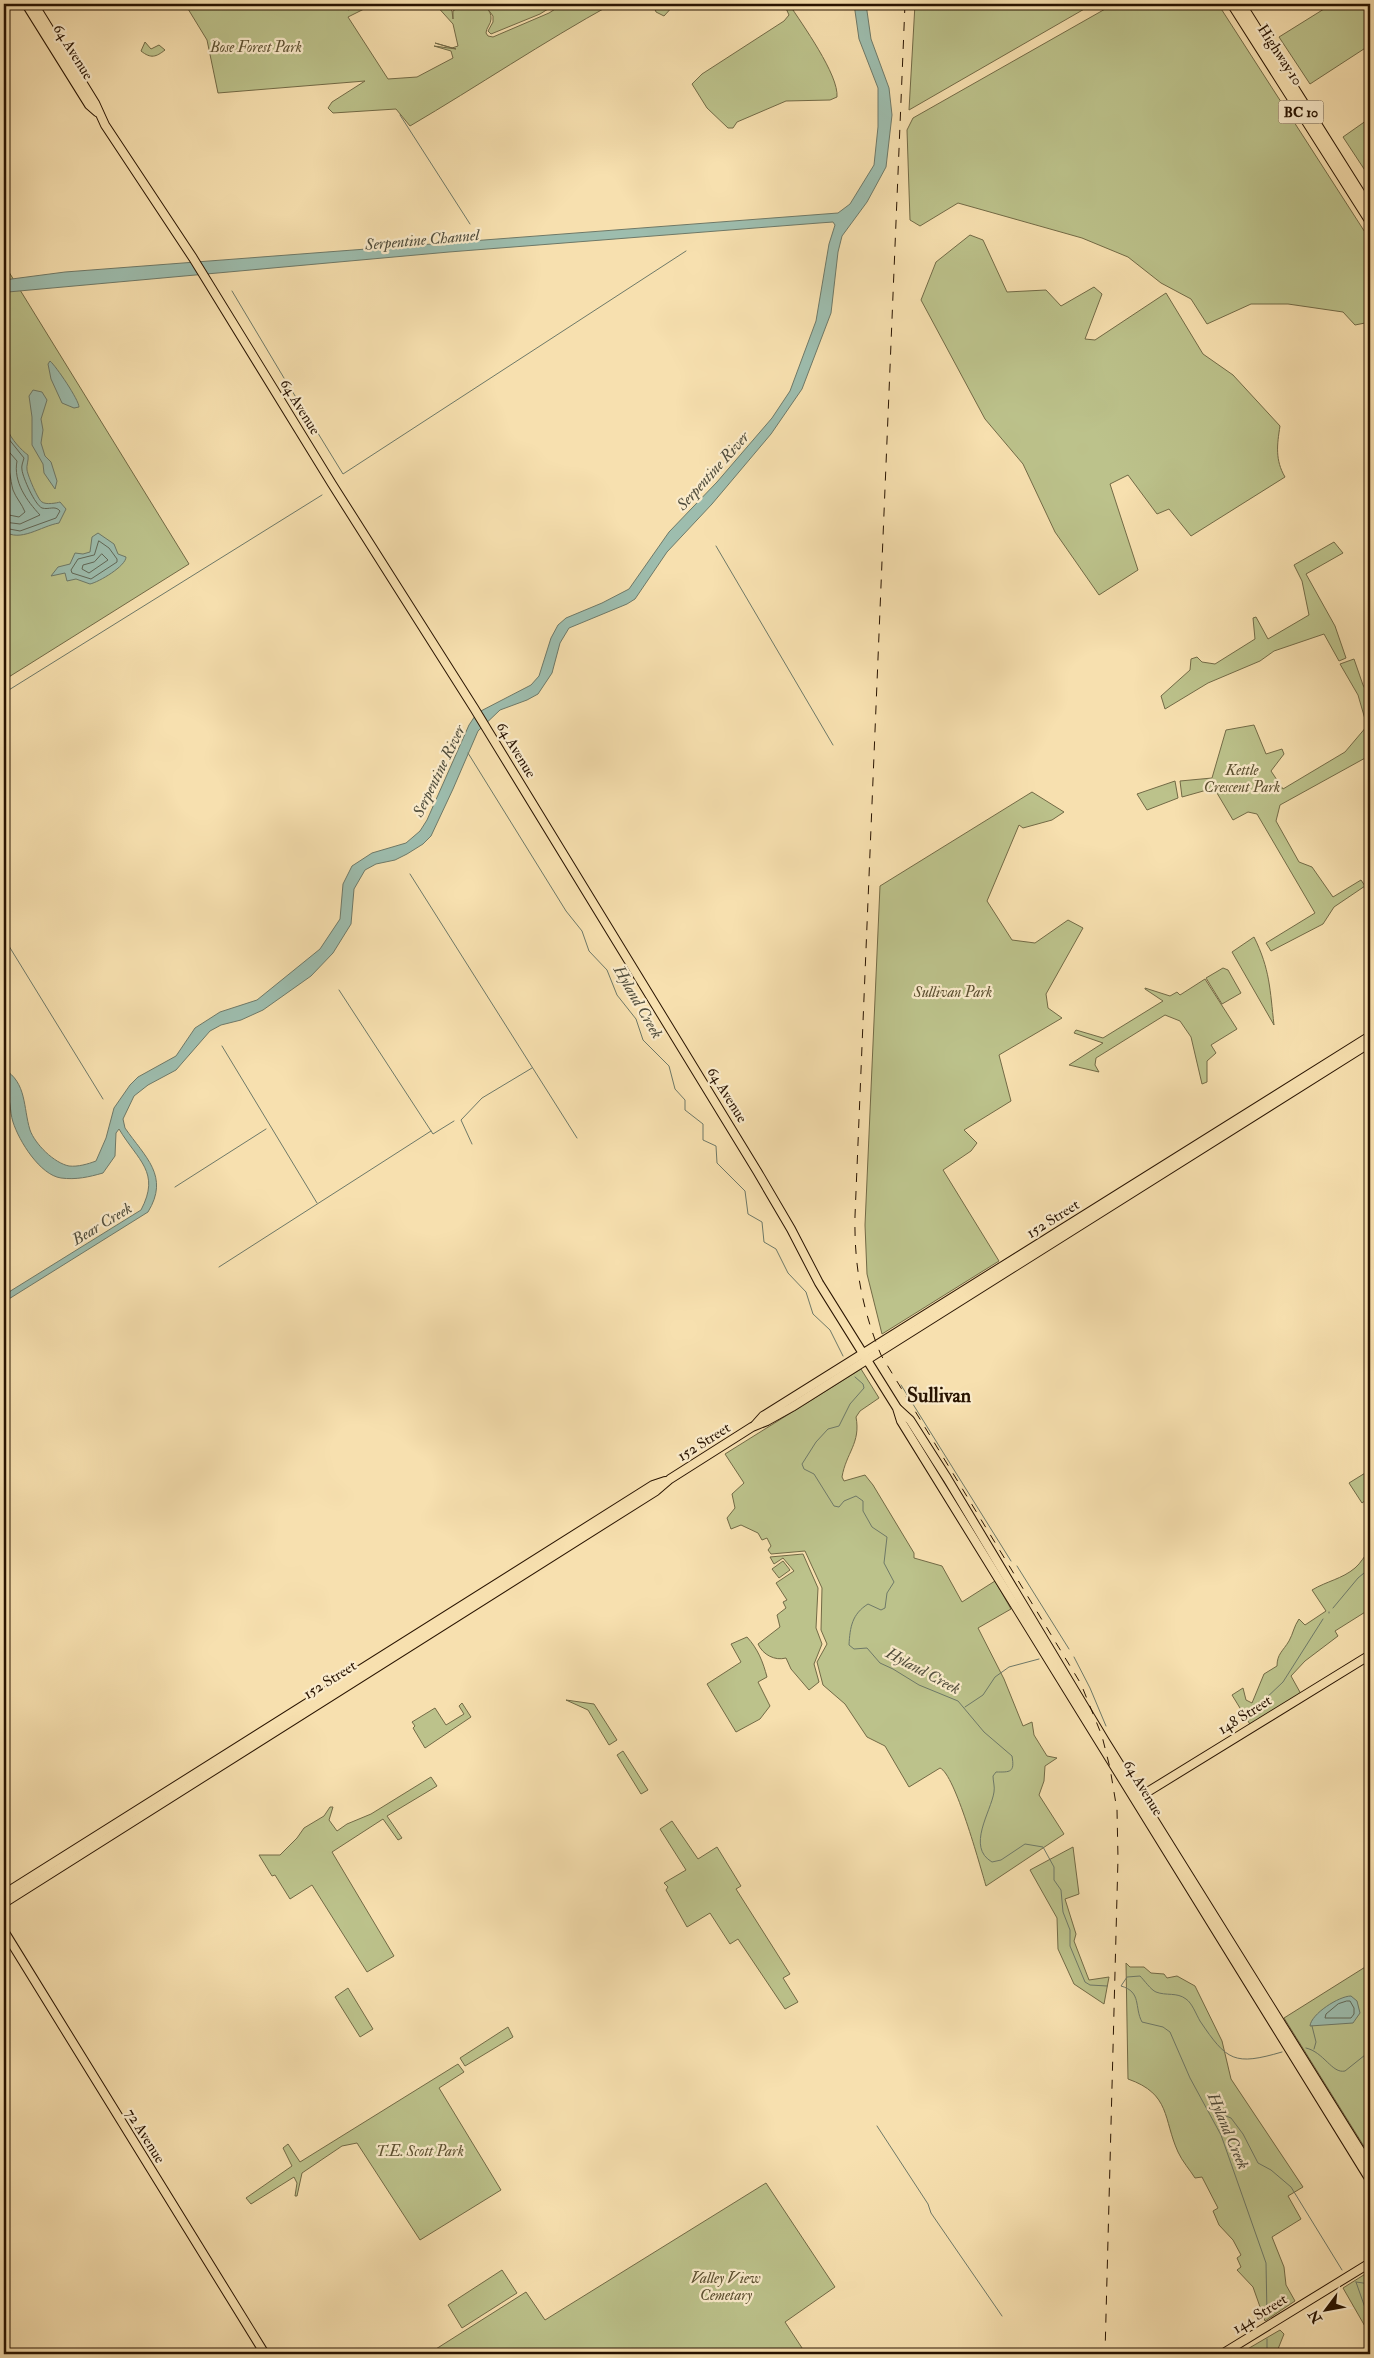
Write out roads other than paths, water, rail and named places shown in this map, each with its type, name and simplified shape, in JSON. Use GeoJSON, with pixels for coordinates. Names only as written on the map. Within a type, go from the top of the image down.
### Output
{"type":"FeatureCollection","features":[{"type":"Feature","properties":{"kind":"highway","name":"Highway 10"},"geometry":{"type":"LineString","coordinates":[[1232,4],[1370,222]]}},
{"type":"Feature","properties":{"kind":"highway","name":"Highway 10"},"geometry":{"type":"LineString","coordinates":[[1241,4],[1370,209]]}},
{"type":"Feature","properties":{"kind":"main road","name":"64 Avenue"},"geometry":{"type":"LineString","coordinates":[[26,4],[89,105],[98,114],[207,280],[322,469],[486,727],[767,1186],[819,1284],[896,1408],[902,1421],[1034,1627],[1370,2180]]}},
{"type":"Feature","properties":{"kind":"main road","name":"64 Avenue"},"geometry":{"type":"LineString","coordinates":[[34,4],[95,103],[98,114]]}},
{"type":"Feature","properties":{"kind":"main road"},"geometry":{"type":"LineString","coordinates":[[43,31],[51,37],[79,82],[83,84]]}},
{"type":"Feature","properties":{"kind":"main road","name":"152 Street"},"geometry":{"type":"LineString","coordinates":[[864,1356],[1370,1036]]}},
{"type":"Feature","properties":{"kind":"main road","name":"152 Street"},"geometry":{"type":"LineString","coordinates":[[4,1903],[656,1491],[752,1427],[763,1416],[864,1356],[1370,1043]]}},
{"type":"Feature","properties":{"kind":"main road","name":"152 Street"},"geometry":{"type":"LineString","coordinates":[[4,1894],[638,1495],[653,1486],[670,1480]]}},
{"type":"Feature","properties":{"kind":"main road","name":"148 Street"},"geometry":{"type":"LineString","coordinates":[[1137,1798],[1370,1654]]}},
{"type":"Feature","properties":{"kind":"main road"},"geometry":{"type":"LineString","coordinates":[[154,1808],[155,1804],[178,1785]]}},
{"type":"Feature","properties":{"kind":"main road","name":"64 Avenue"},"geometry":{"type":"LineString","coordinates":[[1137,1798],[1370,2166]]}},
{"type":"Feature","properties":{"kind":"main road","name":"72 Avenue"},"geometry":{"type":"LineString","coordinates":[[4,1930],[265,2354]]}},
{"type":"Feature","properties":{"kind":"main road"},"geometry":{"type":"LineString","coordinates":[[1335,2123],[1341,2127],[1359,2149]]}},
{"type":"Feature","properties":{"kind":"main road"},"geometry":{"type":"LineString","coordinates":[[1359,2160],[1362,2160],[1370,2173]]}},
{"type":"Feature","properties":{"kind":"main road","name":"144 Street"},"geometry":{"type":"LineString","coordinates":[[1313,2297],[1314,2293],[1370,2257]]}},
{"type":"Feature","properties":{"kind":"main road","name":"144 Street"},"geometry":{"type":"LineString","coordinates":[[1222,2354],[1370,2263]]}},
{"type":"Feature","properties":{"kind":"water"},"geometry":{"type":"Polygon","coordinates":[[[854,4],[866,4],[871,39],[889,88],[892,115],[886,167],[867,202],[842,236],[838,252],[831,313],[802,389],[771,434],[712,504],[667,552],[635,599],[569,628],[560,643],[552,673],[538,694],[500,710],[478,731],[431,836],[423,844],[407,854],[395,860],[376,864],[365,870],[354,889],[351,924],[333,953],[311,976],[263,1010],[241,1020],[221,1025],[210,1031],[176,1070],[148,1085],[134,1096],[123,1119],[125,1128],[147,1158],[156,1177],[154,1199],[148,1212],[4,1302],[4,1295],[141,1210],[147,1197],[149,1186],[145,1167],[119,1129],[116,1133],[115,1156],[103,1173],[67,1179],[53,1176],[45,1171],[31,1156],[16,1130],[7,1093],[4,1089],[4,1069],[17,1081],[20,1088],[32,1135],[51,1157],[69,1166],[79,1166],[96,1161],[106,1138],[114,1108],[138,1077],[176,1056],[195,1028],[220,1012],[257,1000],[320,949],[340,919],[343,884],[352,866],[372,853],[406,843],[420,831],[427,820],[469,725],[477,713],[531,685],[539,676],[551,638],[558,625],[566,618],[629,589],[669,532],[717,482],[772,418],[790,391],[816,321],[829,244],[835,225],[833,222],[449,252],[8,292],[4,292],[4,280],[65,272],[838,213],[850,204],[874,165],[878,127],[878,88],[859,39],[854,4]]]}},
{"type":"Feature","properties":{"kind":"water"},"geometry":{"type":"Polygon","coordinates":[[[50,361],[67,383],[79,407],[74,408],[62,403],[51,379],[48,364],[50,361]]]}},
{"type":"Feature","properties":{"kind":"water"},"geometry":{"type":"Polygon","coordinates":[[[33,390],[42,392],[47,400],[41,419],[43,430],[41,443],[45,456],[51,462],[57,481],[55,489],[44,473],[43,464],[32,445],[32,417],[29,396],[33,390]]]}},
{"type":"Feature","properties":{"kind":"water"},"geometry":{"type":"Polygon","coordinates":[[[4,415],[11,437],[28,455],[28,473],[33,488],[40,500],[46,503],[60,502],[66,509],[59,523],[24,535],[10,534],[4,531],[4,415]]]}},
{"type":"Feature","properties":{"kind":"water"},"geometry":{"type":"Polygon","coordinates":[[[98,533],[114,544],[118,554],[126,557],[122,565],[105,577],[90,584],[76,579],[67,581],[65,573],[51,576],[58,567],[70,564],[75,553],[83,554],[90,552],[92,537],[98,533]]]}},
{"type":"Feature","properties":{"kind":"water"},"geometry":{"type":"Polygon","coordinates":[[[1351,1996],[1357,2001],[1360,2013],[1353,2023],[1310,2026],[1315,2016],[1326,2006],[1351,1996]]]}},
{"type":"Feature","properties":{"kind":"waterway","name":"Serpentine Channel"},"geometry":{"type":"LineString","coordinates":[[400,115],[470,224]]}},
{"type":"Feature","properties":{"kind":"waterway"},"geometry":{"type":"LineString","coordinates":[[289,386],[343,474],[686,251]]}},
{"type":"Feature","properties":{"kind":"waterway"},"geometry":{"type":"LineString","coordinates":[[232,291],[284,378]]}},
{"type":"Feature","properties":{"kind":"waterway"},"geometry":{"type":"LineString","coordinates":[[4,693],[322,495]]}},
{"type":"Feature","properties":{"kind":"waterway"},"geometry":{"type":"LineString","coordinates":[[716,546],[833,745]]}},
{"type":"Feature","properties":{"kind":"waterway","name":"Hyland Creek"},"geometry":{"type":"LineString","coordinates":[[468,753],[566,911],[582,931],[589,951],[607,970],[617,995],[636,1019],[643,1040],[669,1066],[675,1089],[685,1100],[685,1110],[703,1124],[703,1140],[716,1146],[717,1163],[745,1191],[748,1214],[762,1222],[764,1242],[776,1249],[788,1273],[806,1292],[813,1314],[830,1330],[843,1356]]}},
{"type":"Feature","properties":{"kind":"waterway"},"geometry":{"type":"LineString","coordinates":[[410,874],[577,1138]]}},
{"type":"Feature","properties":{"kind":"waterway"},"geometry":{"type":"LineString","coordinates":[[4,938],[103,1099]]}},
{"type":"Feature","properties":{"kind":"waterway"},"geometry":{"type":"LineString","coordinates":[[339,990],[433,1134],[454,1121]]}},
{"type":"Feature","properties":{"kind":"waterway"},"geometry":{"type":"LineString","coordinates":[[222,1046],[317,1203]]}},
{"type":"Feature","properties":{"kind":"waterway"},"geometry":{"type":"LineString","coordinates":[[472,1144],[461,1120],[482,1098],[532,1068]]}},
{"type":"Feature","properties":{"kind":"waterway"},"geometry":{"type":"LineString","coordinates":[[175,1187],[266,1129]]}},
{"type":"Feature","properties":{"kind":"waterway"},"geometry":{"type":"LineString","coordinates":[[219,1267],[431,1131]]}},
{"type":"Feature","properties":{"kind":"waterway","name":"Bear Creek"},"geometry":{"type":"LineString","coordinates":[[4,1295],[10,1292]]}},
{"type":"Feature","properties":{"kind":"waterway","name":"Hyland Creek"},"geometry":{"type":"LineString","coordinates":[[855,1377],[863,1384],[864,1388],[850,1404],[839,1426],[828,1429],[816,1442],[802,1464],[804,1469],[814,1474],[834,1506],[839,1507],[844,1501],[856,1496],[863,1501],[863,1511],[872,1527],[887,1537],[884,1563],[894,1582],[887,1593],[885,1608],[881,1610],[868,1604],[858,1612],[851,1627],[849,1645],[854,1649],[867,1648],[880,1663],[919,1685],[958,1701],[984,1732],[1012,1756],[1012,1769],[1005,1772],[996,1772],[993,1776],[994,1792],[980,1839],[984,1856],[992,1862],[1001,1860],[1025,1844],[1043,1847],[1054,1867],[1054,1880],[1061,1890],[1063,1912],[1070,1930],[1070,1946],[1085,1982],[1090,1985],[1107,1986]]}},
{"type":"Feature","properties":{"kind":"waterway"},"geometry":{"type":"LineString","coordinates":[[901,1385],[1011,1561]]}},
{"type":"Feature","properties":{"kind":"waterway"},"geometry":{"type":"LineString","coordinates":[[1017,1566],[1069,1649]]}},
{"type":"Feature","properties":{"kind":"waterway"},"geometry":{"type":"LineString","coordinates":[[1333,1608],[1358,1578],[1370,1568]]}},
{"type":"Feature","properties":{"kind":"waterway"},"geometry":{"type":"LineString","coordinates":[[1261,1710],[1263,1701],[1283,1682],[1323,1619]]}},
{"type":"Feature","properties":{"kind":"waterway"},"geometry":{"type":"LineString","coordinates":[[1074,1657],[1106,1726]]}},
{"type":"Feature","properties":{"kind":"waterway"},"geometry":{"type":"LineString","coordinates":[[965,1707],[983,1695],[995,1677],[1009,1667],[1039,1659]]}},
{"type":"Feature","properties":{"kind":"waterway","name":"Hyland Creek"},"geometry":{"type":"LineString","coordinates":[[1267,2314],[1266,2263],[1221,2135],[1190,2078],[1170,2032],[1163,2027],[1142,2022],[1135,1996],[1128,1989],[1121,1986],[1127,1977],[1140,1976],[1156,1992],[1183,1997],[1190,2003],[1217,2045],[1233,2057],[1253,2059],[1282,2052]]}},
{"type":"Feature","properties":{"kind":"waterway"},"geometry":{"type":"LineString","coordinates":[[1312,2026],[1316,2042],[1314,2049]]}},
{"type":"Feature","properties":{"kind":"waterway"},"geometry":{"type":"LineString","coordinates":[[1306,2048],[1318,2054],[1340,2071],[1345,2071],[1370,2051]]}},
{"type":"Feature","properties":{"kind":"waterway"},"geometry":{"type":"LineString","coordinates":[[1208,2109],[1231,2118],[1243,2134],[1258,2163],[1271,2170],[1291,2187],[1342,2270]]}},
{"type":"Feature","properties":{"kind":"waterway"},"geometry":{"type":"LineString","coordinates":[[877,2126],[928,2204],[931,2213],[1002,2316]]}},
{"type":"Feature","properties":{"kind":"waterway"},"geometry":{"type":"LineString","coordinates":[[1356,2282],[1370,2322]]}},
{"type":"Feature","properties":{"kind":"waterway"},"geometry":{"type":"LineString","coordinates":[[1356,2282],[1370,2284]]}},
{"type":"Feature","properties":{"kind":"waterway","name":"Hyland Creek"},"geometry":{"type":"LineString","coordinates":[[1267,2339],[1267,2354]]}},
{"type":"Feature","properties":{"kind":"railway"},"geometry":{"type":"LineString","coordinates":[[905,4],[855,1216],[856,1252],[864,1304],[881,1355],[1081,1684],[1102,1736],[1110,1768],[1117,1810],[1118,1858],[1105,2354]]}},
{"type":"Feature","properties":{"kind":"district","name":"Sullivan"},"geometry":{"type":"Point","coordinates":[939,1395]}},
{"type":"Feature","properties":{"kind":"park label","name":"Bose Forest Park"},"geometry":{"type":"Point","coordinates":[256,47]}},
{"type":"Feature","properties":{"kind":"park label","name":"Kettle Crescent Park"},"geometry":{"type":"Point","coordinates":[1242,778]}},
{"type":"Feature","properties":{"kind":"park label","name":"Sullivan Park"},"geometry":{"type":"Point","coordinates":[953,992]}},
{"type":"Feature","properties":{"kind":"park label","name":"T.E. Scott Park"},"geometry":{"type":"Point","coordinates":[420,2151]}},
{"type":"Feature","properties":{"kind":"park label","name":"Valley View Cemetary"},"geometry":{"type":"Point","coordinates":[726,2286]}},
{"type":"Feature","properties":{"kind":"water label","name":"Serpentine River"},"geometry":{"type":"Point","coordinates":[713,471]}},
{"type":"Feature","properties":{"kind":"water label","name":"Serpentine River"},"geometry":{"type":"Point","coordinates":[439,771]}}]}
